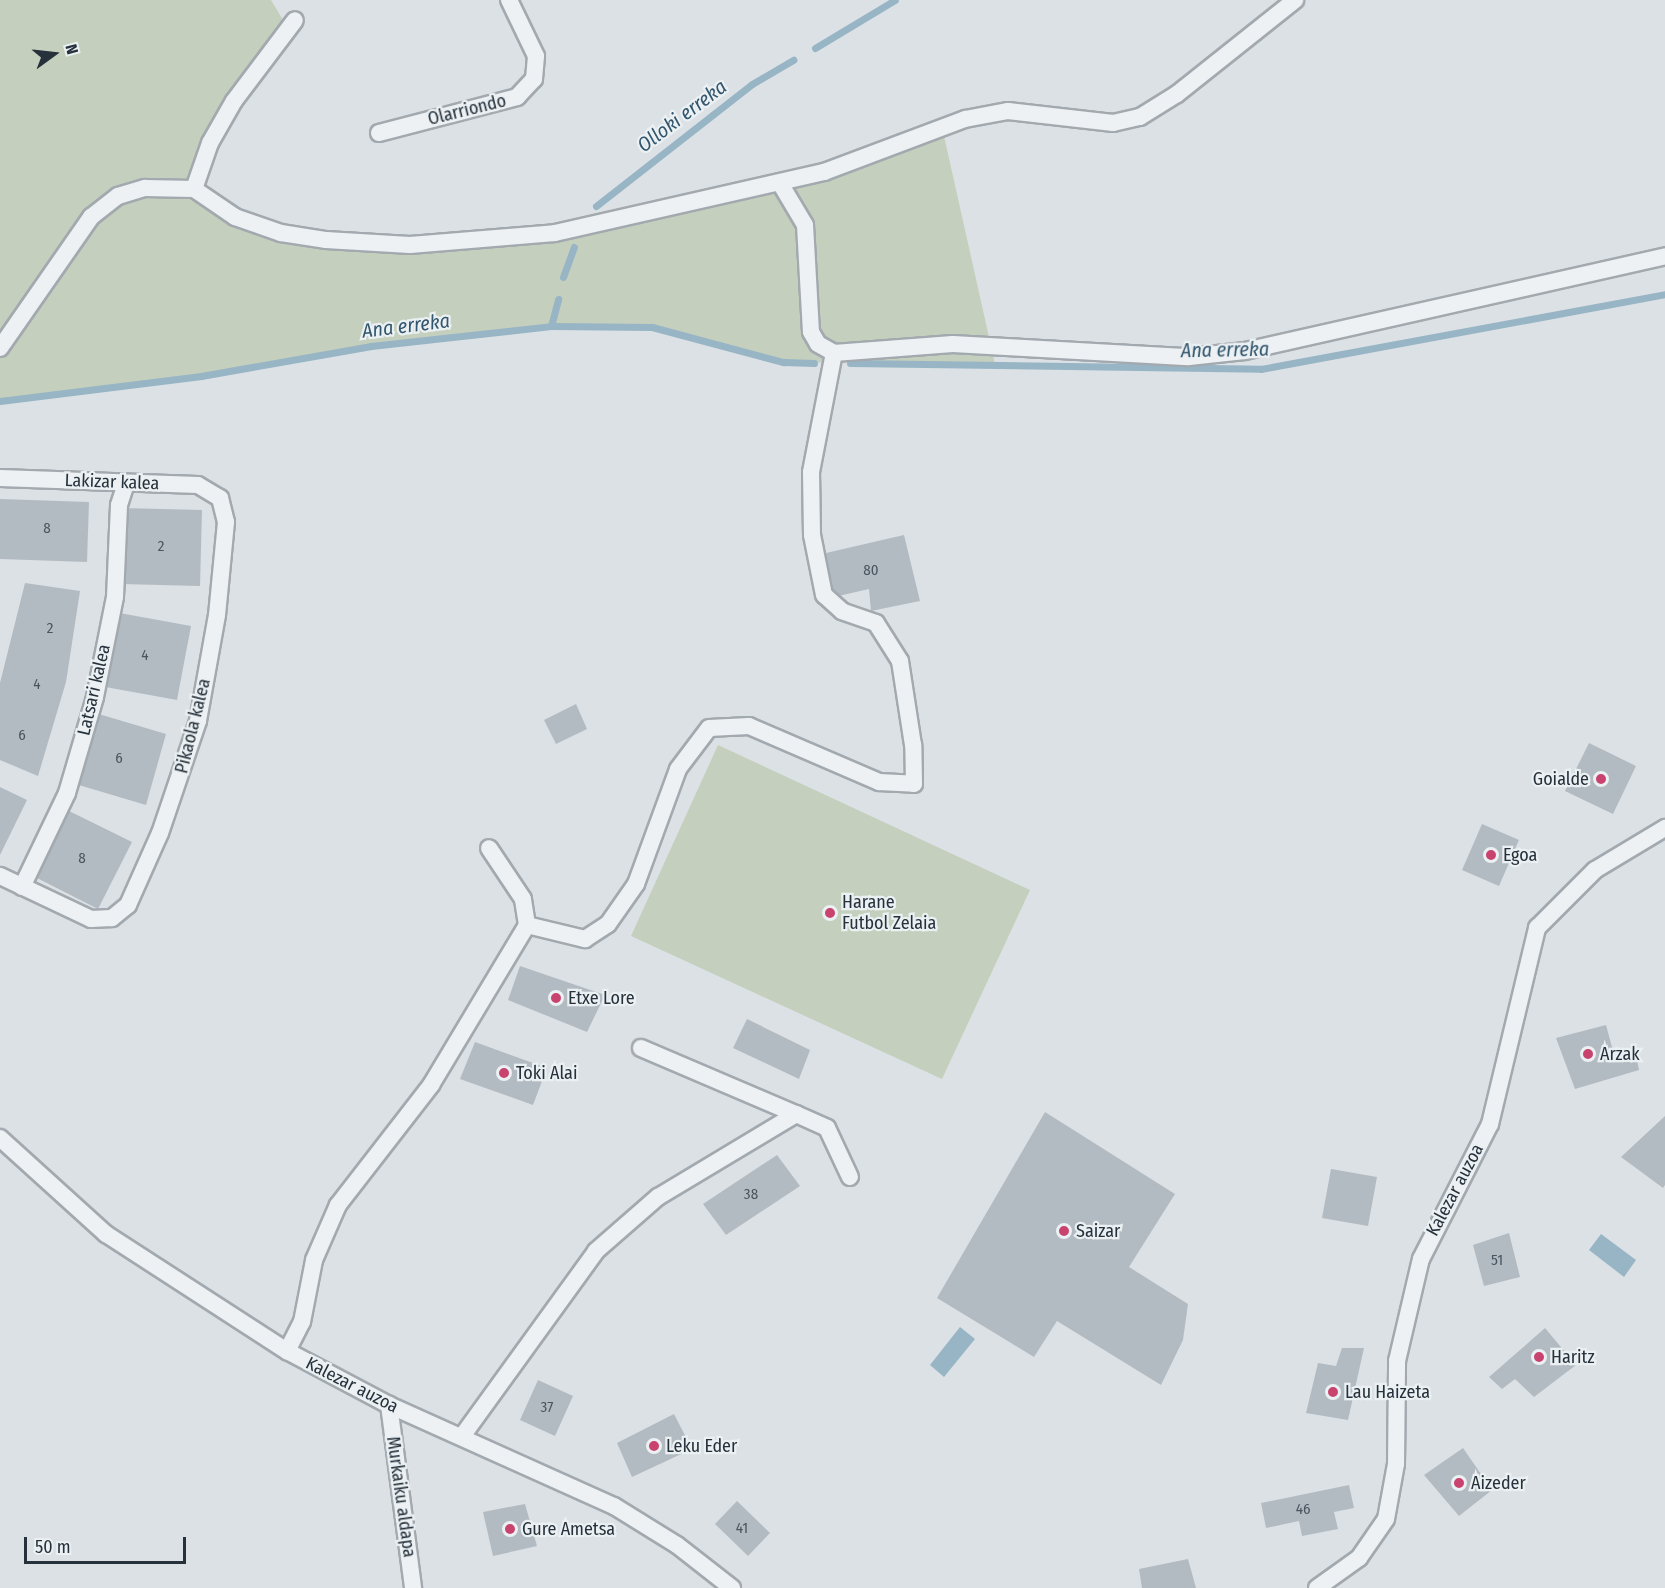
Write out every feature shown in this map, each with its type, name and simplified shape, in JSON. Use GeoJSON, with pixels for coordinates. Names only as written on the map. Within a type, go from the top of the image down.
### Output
{"type":"FeatureCollection","features":[{"type":"Feature","properties":{"kind":"street","name":"Olarriondo"},"geometry":{"type":"LineString","coordinates":[[379,133],[517,97],[534,79],[536,56],[509,0]]}},
{"type":"Feature","properties":{"kind":"street"},"geometry":{"type":"LineString","coordinates":[[0,348],[91,217],[118,196],[146,188],[194,189],[235,217],[281,233],[410,245],[555,233],[780,183],[965,119],[998,113],[1113,123],[1140,117],[1177,94],[1294,0]]}},
{"type":"Feature","properties":{"kind":"street"},"geometry":{"type":"LineString","coordinates":[[194,189],[210,143],[234,101],[295,20]]}},
{"type":"Feature","properties":{"kind":"street"},"geometry":{"type":"LineString","coordinates":[[780,183],[805,225],[811,332],[818,344],[834,353],[953,344],[1190,357],[1245,351],[1665,256]]}},
{"type":"Feature","properties":{"kind":"street"},"geometry":{"type":"LineString","coordinates":[[527,926],[585,939],[608,924],[636,884],[678,769],[709,728],[749,726],[879,782],[914,784],[914,745],[900,661],[876,623],[842,611],[824,595],[812,536],[811,472],[834,353]]}},
{"type":"Feature","properties":{"kind":"street","name":"Lakizar kalea"},"geometry":{"type":"LineString","coordinates":[[0,478],[198,485],[220,498]]}},
{"type":"Feature","properties":{"kind":"street","name":"Latsari kalea"},"geometry":{"type":"LineString","coordinates":[[22,887],[67,793],[95,698],[115,597],[119,505],[126,483]]}},
{"type":"Feature","properties":{"kind":"street","name":"Pikaola kalea"},"geometry":{"type":"LineString","coordinates":[[22,887],[91,919],[112,918],[128,905],[184,768],[218,615],[226,522],[220,498]]}},
{"type":"Feature","properties":{"kind":"street","name":"Kalezar auzoa"},"geometry":{"type":"LineString","coordinates":[[1317,1588],[1359,1558],[1386,1519],[1396,1464],[1397,1361],[1421,1259],[1490,1124],[1537,928],[1595,870],[1665,828]]}},
{"type":"Feature","properties":{"kind":"street"},"geometry":{"type":"LineString","coordinates":[[286,1351],[302,1322],[314,1260],[338,1205],[431,1085],[527,926],[523,899],[489,848]]}},
{"type":"Feature","properties":{"kind":"street"},"geometry":{"type":"LineString","coordinates":[[0,876],[22,887]]}},
{"type":"Feature","properties":{"kind":"street"},"geometry":{"type":"LineString","coordinates":[[641,1048],[827,1128],[850,1176]]}},
{"type":"Feature","properties":{"kind":"street"},"geometry":{"type":"LineString","coordinates":[[463,1435],[596,1251],[658,1197],[796,1114]]}},
{"type":"Feature","properties":{"kind":"street","name":"Kalezar auzoa"},"geometry":{"type":"LineString","coordinates":[[0,1138],[106,1234],[286,1351],[389,1405],[463,1435],[647,1525],[732,1588]]}},
{"type":"Feature","properties":{"kind":"street","name":"Murkaiku aldapa"},"geometry":{"type":"LineString","coordinates":[[389,1405],[413,1588]]}},
{"type":"Feature","properties":{"kind":"green space"},"geometry":{"type":"Polygon","coordinates":[[[0,0],[271,0],[289,30],[234,101],[194,189],[281,233],[490,240],[745,192],[942,127],[995,364],[783,362],[652,327],[551,326],[371,346],[201,376],[0,401],[0,0]]]}},
{"type":"Feature","properties":{"kind":"green space","name":"Harane Futbol Zelaia"},"geometry":{"type":"Polygon","coordinates":[[[718,745],[1030,890],[942,1079],[631,936],[718,745]]]}},
{"type":"Feature","properties":{"kind":"water"},"geometry":{"type":"Polygon","coordinates":[[[1601,1234],[1636,1260],[1624,1277],[1589,1250],[1601,1234]]]}},
{"type":"Feature","properties":{"kind":"water"},"geometry":{"type":"Polygon","coordinates":[[[960,1327],[975,1339],[944,1377],[930,1365],[960,1327]]]}},
{"type":"Feature","properties":{"kind":"building"},"geometry":{"type":"Polygon","coordinates":[[[0,499],[89,502],[87,562],[0,559],[0,499]]]}},
{"type":"Feature","properties":{"kind":"building"},"geometry":{"type":"Polygon","coordinates":[[[122,508],[202,510],[200,586],[120,584],[122,508]]]}},
{"type":"Feature","properties":{"kind":"building"},"geometry":{"type":"Polygon","coordinates":[[[904,535],[920,601],[871,611],[869,589],[834,597],[826,553],[904,535]]]}},
{"type":"Feature","properties":{"kind":"building"},"geometry":{"type":"Polygon","coordinates":[[[25,583],[80,591],[66,682],[38,776],[0,760],[0,683],[25,583]]]}},
{"type":"Feature","properties":{"kind":"building"},"geometry":{"type":"Polygon","coordinates":[[[114,612],[191,626],[177,700],[100,686],[114,612]]]}},
{"type":"Feature","properties":{"kind":"building"},"geometry":{"type":"Polygon","coordinates":[[[576,704],[587,729],[556,744],[544,720],[576,704]]]}},
{"type":"Feature","properties":{"kind":"building"},"geometry":{"type":"Polygon","coordinates":[[[92,712],[166,734],[146,805],[72,783],[92,712]]]}},
{"type":"Feature","properties":{"kind":"building","name":"Goialde"},"geometry":{"type":"Polygon","coordinates":[[[1589,743],[1636,766],[1613,814],[1565,791],[1589,743]]]}},
{"type":"Feature","properties":{"kind":"building"},"geometry":{"type":"Polygon","coordinates":[[[0,787],[27,800],[0,855],[0,787]]]}},
{"type":"Feature","properties":{"kind":"building"},"geometry":{"type":"Polygon","coordinates":[[[65,809],[132,842],[98,909],[31,875],[65,809]]]}},
{"type":"Feature","properties":{"kind":"building","name":"Egoa"},"geometry":{"type":"Polygon","coordinates":[[[1482,824],[1519,840],[1499,886],[1462,870],[1482,824]]]}},
{"type":"Feature","properties":{"kind":"building","name":"Etxe Lore"},"geometry":{"type":"Polygon","coordinates":[[[520,966],[605,995],[587,1032],[508,1000],[520,966]]]}},
{"type":"Feature","properties":{"kind":"building"},"geometry":{"type":"Polygon","coordinates":[[[747,1019],[810,1050],[799,1079],[733,1048],[747,1019]]]}},
{"type":"Feature","properties":{"kind":"building","name":"Arzak"},"geometry":{"type":"Polygon","coordinates":[[[1606,1025],[1615,1058],[1635,1050],[1639,1070],[1575,1089],[1556,1038],[1606,1025]]]}},
{"type":"Feature","properties":{"kind":"building","name":"Toki Alai"},"geometry":{"type":"Polygon","coordinates":[[[475,1042],[547,1068],[533,1105],[460,1079],[475,1042]]]}},
{"type":"Feature","properties":{"kind":"building","name":"Saizar"},"geometry":{"type":"Polygon","coordinates":[[[1045,1112],[1175,1194],[1129,1267],[1188,1304],[1183,1340],[1161,1385],[1057,1321],[1034,1357],[937,1298],[1045,1112]]]}},
{"type":"Feature","properties":{"kind":"building"},"geometry":{"type":"Polygon","coordinates":[[[1665,1116],[1665,1185],[1663,1188],[1621,1157],[1665,1116]]]}},
{"type":"Feature","properties":{"kind":"building"},"geometry":{"type":"Polygon","coordinates":[[[777,1155],[800,1186],[726,1235],[703,1204],[777,1155]]]}},
{"type":"Feature","properties":{"kind":"building"},"geometry":{"type":"Polygon","coordinates":[[[1331,1169],[1377,1177],[1368,1226],[1322,1218],[1331,1169]]]}},
{"type":"Feature","properties":{"kind":"building"},"geometry":{"type":"Polygon","coordinates":[[[1509,1233],[1520,1277],[1484,1286],[1473,1245],[1509,1233]]]}},
{"type":"Feature","properties":{"kind":"building","name":"Haritz"},"geometry":{"type":"Polygon","coordinates":[[[1545,1328],[1576,1365],[1534,1397],[1515,1379],[1502,1389],[1489,1377],[1545,1328]]]}},
{"type":"Feature","properties":{"kind":"building","name":"Lau Haizeta"},"geometry":{"type":"Polygon","coordinates":[[[1342,1348],[1364,1348],[1348,1420],[1306,1413],[1318,1363],[1336,1366],[1342,1348]]]}},
{"type":"Feature","properties":{"kind":"building"},"geometry":{"type":"Polygon","coordinates":[[[538,1380],[573,1396],[555,1436],[520,1420],[538,1380]]]}},
{"type":"Feature","properties":{"kind":"building","name":"Leku Eder"},"geometry":{"type":"Polygon","coordinates":[[[674,1414],[692,1449],[632,1477],[617,1443],[674,1414]]]}},
{"type":"Feature","properties":{"kind":"building","name":"Aizeder"},"geometry":{"type":"Polygon","coordinates":[[[1463,1448],[1492,1490],[1459,1516],[1424,1475],[1463,1448]]]}},
{"type":"Feature","properties":{"kind":"building"},"geometry":{"type":"Polygon","coordinates":[[[1349,1485],[1354,1508],[1334,1512],[1338,1529],[1302,1536],[1299,1521],[1266,1528],[1261,1503],[1349,1485]]]}},
{"type":"Feature","properties":{"kind":"building"},"geometry":{"type":"Polygon","coordinates":[[[737,1501],[770,1533],[748,1556],[715,1524],[737,1501]]]}},
{"type":"Feature","properties":{"kind":"building","name":"Gure Ametsa"},"geometry":{"type":"Polygon","coordinates":[[[525,1504],[537,1546],[493,1556],[483,1512],[525,1504]]]}},
{"type":"Feature","properties":{"kind":"building"},"geometry":{"type":"Polygon","coordinates":[[[1188,1559],[1196,1588],[1142,1588],[1139,1569],[1188,1559]]]}},
{"type":"Feature","properties":{"kind":"waterway","name":"Olloki erreka"},"geometry":{"type":"LineString","coordinates":[[815,48],[895,0]]}},
{"type":"Feature","properties":{"kind":"waterway","name":"Olloki erreka"},"geometry":{"type":"LineString","coordinates":[[596,206],[752,84],[793,60]]}},
{"type":"Feature","properties":{"kind":"waterway","name":"Olloki erreka"},"geometry":{"type":"LineString","coordinates":[[563,277],[574,247]]}},
{"type":"Feature","properties":{"kind":"waterway","name":"Ana erreka"},"geometry":{"type":"LineString","coordinates":[[850,363],[1261,369],[1665,294]]}},
{"type":"Feature","properties":{"kind":"waterway","name":"Olloki erreka"},"geometry":{"type":"LineString","coordinates":[[551,326],[558,299]]}},
{"type":"Feature","properties":{"kind":"waterway","name":"Ana erreka"},"geometry":{"type":"LineString","coordinates":[[0,401],[201,376],[371,346],[551,326],[652,327],[783,362],[814,363]]}},
{"type":"Feature","properties":{"kind":"place","name":"Goialde"},"geometry":{"type":"Point","coordinates":[1601,779]}},
{"type":"Feature","properties":{"kind":"place","name":"Egoa"},"geometry":{"type":"Point","coordinates":[1491,855]}},
{"type":"Feature","properties":{"kind":"place","name":"Harane Futbol Zelaia"},"geometry":{"type":"Point","coordinates":[830,913]}},
{"type":"Feature","properties":{"kind":"place","name":"Etxe Lore"},"geometry":{"type":"Point","coordinates":[556,998]}},
{"type":"Feature","properties":{"kind":"place","name":"Arzak"},"geometry":{"type":"Point","coordinates":[1588,1054]}},
{"type":"Feature","properties":{"kind":"place","name":"Toki Alai"},"geometry":{"type":"Point","coordinates":[504,1073]}},
{"type":"Feature","properties":{"kind":"place","name":"Saizar"},"geometry":{"type":"Point","coordinates":[1064,1231]}},
{"type":"Feature","properties":{"kind":"place","name":"Haritz"},"geometry":{"type":"Point","coordinates":[1539,1357]}},
{"type":"Feature","properties":{"kind":"place","name":"Lau Haizeta"},"geometry":{"type":"Point","coordinates":[1333,1392]}},
{"type":"Feature","properties":{"kind":"place","name":"Leku Eder"},"geometry":{"type":"Point","coordinates":[654,1446]}},
{"type":"Feature","properties":{"kind":"place","name":"Aizeder"},"geometry":{"type":"Point","coordinates":[1459,1483]}},
{"type":"Feature","properties":{"kind":"place","name":"Gure Ametsa"},"geometry":{"type":"Point","coordinates":[510,1529]}}]}
